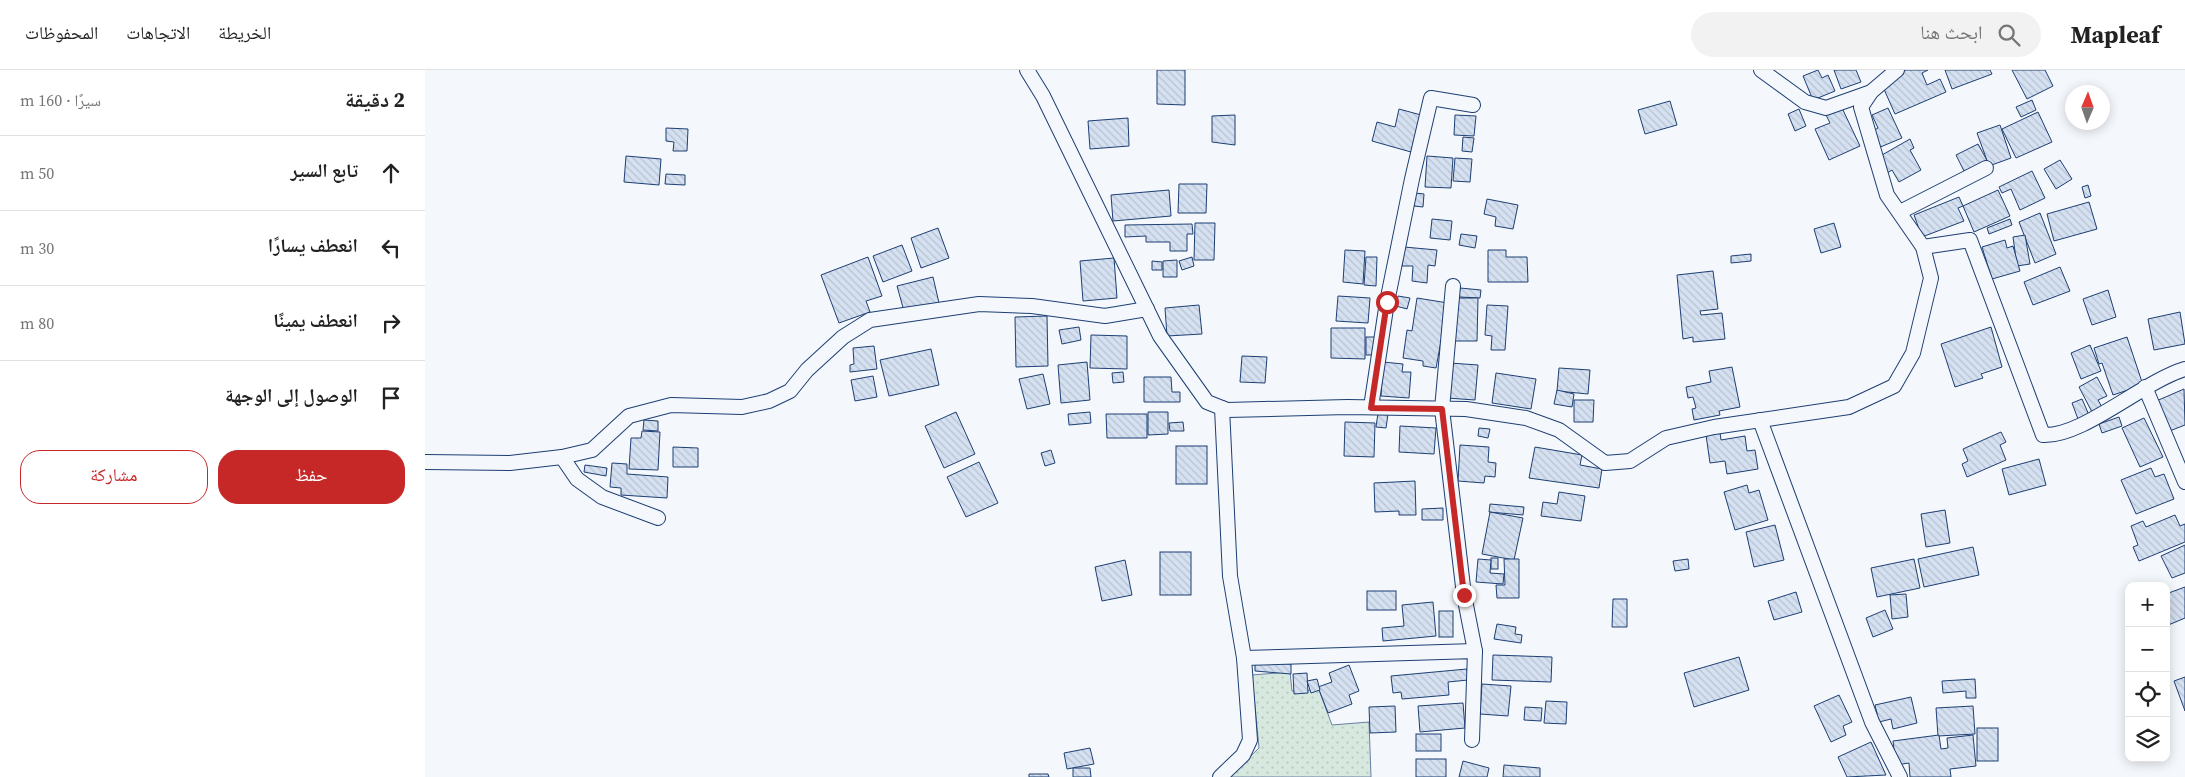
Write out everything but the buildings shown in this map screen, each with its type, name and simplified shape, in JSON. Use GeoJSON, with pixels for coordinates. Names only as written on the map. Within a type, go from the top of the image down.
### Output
{"type":"FeatureCollection","features":[{"type":"Feature","properties":{"kind":"street"},"geometry":{"type":"LineString","coordinates":[[1027,70],[1043,96],[1160,336],[1207,402],[1227,410],[1466,409],[1526,418],[1559,430],[1605,463],[1630,462],[1666,438],[1714,427],[1849,407],[1894,386],[1913,353],[1931,278],[1923,247],[1887,194],[1861,107],[1871,92],[1897,70]]}},
{"type":"Feature","properties":{"kind":"street"},"geometry":{"type":"LineString","coordinates":[[1761,70],[1805,102],[1826,108],[1871,92]]}},
{"type":"Feature","properties":{"kind":"street"},"geometry":{"type":"LineString","coordinates":[[1371,408],[1389,293],[1431,98],[1473,105]]}},
{"type":"Feature","properties":{"kind":"street"},"geometry":{"type":"LineString","coordinates":[[1900,212],[1986,168]]}},
{"type":"Feature","properties":{"kind":"street"},"geometry":{"type":"LineString","coordinates":[[1923,247],[1971,240],[2043,435],[2052,436],[2078,426],[2168,374],[2185,369]]}},
{"type":"Feature","properties":{"kind":"street"},"geometry":{"type":"LineString","coordinates":[[1453,286],[1442,409],[1464,595],[1475,650],[1472,740]]}},
{"type":"Feature","properties":{"kind":"street"},"geometry":{"type":"LineString","coordinates":[[425,462],[510,463],[562,457],[592,450],[629,416],[671,405],[742,407],[769,401],[790,391],[807,370],[843,337],[869,320],[979,304],[1032,306],[1105,316],[1147,309]]}},
{"type":"Feature","properties":{"kind":"street"},"geometry":{"type":"LineString","coordinates":[[2145,387],[2185,482]]}},
{"type":"Feature","properties":{"kind":"street"},"geometry":{"type":"LineString","coordinates":[[1220,777],[1243,755],[1250,740],[1244,658],[1230,576],[1222,408]]}},
{"type":"Feature","properties":{"kind":"street"},"geometry":{"type":"LineString","coordinates":[[1760,420],[1872,722],[1900,777]]}},
{"type":"Feature","properties":{"kind":"street"},"geometry":{"type":"LineString","coordinates":[[562,457],[577,479],[602,497],[658,518]]}},
{"type":"Feature","properties":{"kind":"street"},"geometry":{"type":"LineString","coordinates":[[1244,658],[1475,650]]}},
{"type":"Feature","properties":{"kind":"shaded area"},"geometry":{"type":"Polygon","coordinates":[[[1290,672],[1292,691],[1319,690],[1332,725],[1369,722],[1371,777],[1229,777],[1259,748],[1252,675],[1290,672]]]}},
{"type":"Feature","properties":{"kind":"route"},"geometry":{"type":"LineString","coordinates":[[1387,302],[1371,408],[1442,409],[1464,595]]}}]}
